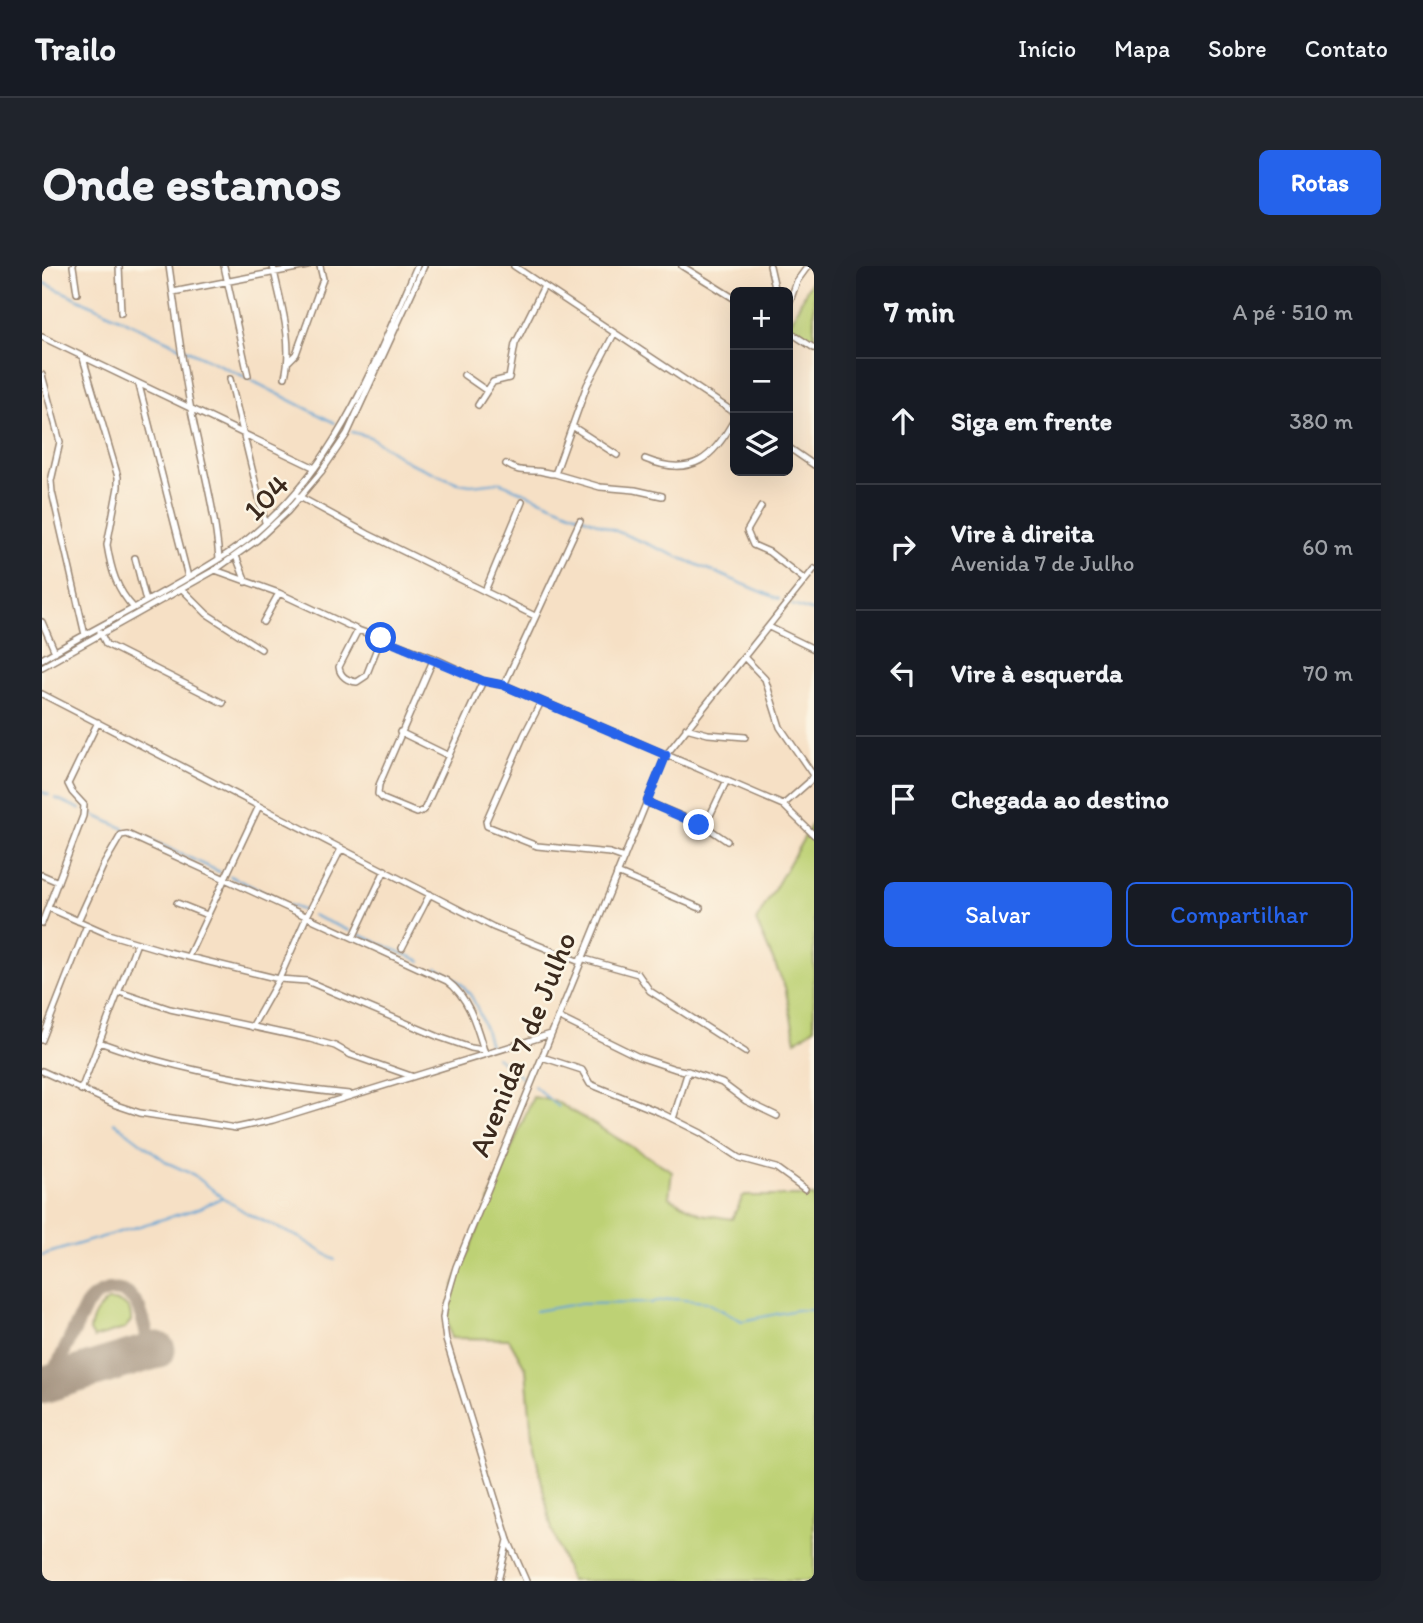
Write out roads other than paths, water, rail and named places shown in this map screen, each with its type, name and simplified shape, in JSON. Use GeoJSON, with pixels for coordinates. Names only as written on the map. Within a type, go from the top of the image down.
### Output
{"type":"FeatureCollection","features":[{"type":"Feature","properties":{"kind":"street"},"geometry":{"type":"LineString","coordinates":[[73,266],[77,293]]}},
{"type":"Feature","properties":{"kind":"street"},"geometry":{"type":"LineString","coordinates":[[119,266],[121,313]]}},
{"type":"Feature","properties":{"kind":"street"},"geometry":{"type":"LineString","coordinates":[[169,266],[191,411],[213,504],[219,559]]}},
{"type":"Feature","properties":{"kind":"street"},"geometry":{"type":"LineString","coordinates":[[224,266],[248,375]]}},
{"type":"Feature","properties":{"kind":"street"},"geometry":{"type":"LineString","coordinates":[[173,292],[227,282],[273,269],[307,266]]}},
{"type":"Feature","properties":{"kind":"street"},"geometry":{"type":"LineString","coordinates":[[289,361],[296,354],[323,279],[320,266]]}},
{"type":"Feature","properties":{"kind":"street"},"geometry":{"type":"LineString","coordinates":[[365,390],[417,266]]}},
{"type":"Feature","properties":{"kind":"street","name":"104"},"geometry":{"type":"LineString","coordinates":[[42,667],[215,570],[273,526],[297,495],[320,472],[347,427],[424,266]]}},
{"type":"Feature","properties":{"kind":"street"},"geometry":{"type":"LineString","coordinates":[[514,266],[730,410]]}},
{"type":"Feature","properties":{"kind":"street"},"geometry":{"type":"LineString","coordinates":[[682,266],[694,269],[730,295]]}},
{"type":"Feature","properties":{"kind":"street"},"geometry":{"type":"LineString","coordinates":[[770,266],[775,287]]}},
{"type":"Feature","properties":{"kind":"street"},"geometry":{"type":"LineString","coordinates":[[793,293],[797,281],[808,266]]}},
{"type":"Feature","properties":{"kind":"street"},"geometry":{"type":"LineString","coordinates":[[273,269],[287,340],[289,361],[285,377]]}},
{"type":"Feature","properties":{"kind":"street"},"geometry":{"type":"LineString","coordinates":[[478,404],[494,382],[509,378],[515,344],[544,286]]}},
{"type":"Feature","properties":{"kind":"street"},"geometry":{"type":"LineString","coordinates":[[555,474],[590,379],[614,334]]}},
{"type":"Feature","properties":{"kind":"street"},"geometry":{"type":"LineString","coordinates":[[793,334],[814,348]]}},
{"type":"Feature","properties":{"kind":"street"},"geometry":{"type":"LineString","coordinates":[[42,337],[139,385],[179,401],[191,411],[315,468]]}},
{"type":"Feature","properties":{"kind":"street"},"geometry":{"type":"LineString","coordinates":[[83,357],[118,477],[107,545],[118,588],[134,608]]}},
{"type":"Feature","properties":{"kind":"street"},"geometry":{"type":"LineString","coordinates":[[42,374],[60,442],[51,487],[57,523],[85,635]]}},
{"type":"Feature","properties":{"kind":"street"},"geometry":{"type":"LineString","coordinates":[[464,375],[487,391]]}},
{"type":"Feature","properties":{"kind":"street"},"geometry":{"type":"LineString","coordinates":[[230,379],[265,522]]}},
{"type":"Feature","properties":{"kind":"street"},"geometry":{"type":"LineString","coordinates":[[139,385],[188,577]]}},
{"type":"Feature","properties":{"kind":"street"},"geometry":{"type":"LineString","coordinates":[[572,426],[617,455]]}},
{"type":"Feature","properties":{"kind":"street"},"geometry":{"type":"LineString","coordinates":[[43,656],[55,652],[219,559],[297,495],[347,427]]}},
{"type":"Feature","properties":{"kind":"street"},"geometry":{"type":"LineString","coordinates":[[645,459],[671,466],[693,464],[713,452],[722,443],[730,428]]}},
{"type":"Feature","properties":{"kind":"street"},"geometry":{"type":"LineString","coordinates":[[793,450],[814,465]]}},
{"type":"Feature","properties":{"kind":"street"},"geometry":{"type":"LineString","coordinates":[[506,464],[524,472],[555,474],[600,486],[663,496]]}},
{"type":"Feature","properties":{"kind":"street"},"geometry":{"type":"LineString","coordinates":[[42,483],[51,487]]}},
{"type":"Feature","properties":{"kind":"street"},"geometry":{"type":"LineString","coordinates":[[297,495],[535,616]]}},
{"type":"Feature","properties":{"kind":"street"},"geometry":{"type":"LineString","coordinates":[[485,592],[522,502]]}},
{"type":"Feature","properties":{"kind":"street"},"geometry":{"type":"LineString","coordinates":[[761,507],[747,531],[753,545],[769,552],[805,580]]}},
{"type":"Feature","properties":{"kind":"street"},"geometry":{"type":"LineString","coordinates":[[503,685],[580,521]]}},
{"type":"Feature","properties":{"kind":"street"},"geometry":{"type":"LineString","coordinates":[[236,556],[246,582]]}},
{"type":"Feature","properties":{"kind":"street"},"geometry":{"type":"LineString","coordinates":[[135,558],[146,601]]}},
{"type":"Feature","properties":{"kind":"street"},"geometry":{"type":"LineString","coordinates":[[212,564],[215,570],[279,593],[358,630],[434,658],[483,681],[503,685],[783,805],[814,835]]}},
{"type":"Feature","properties":{"kind":"street","name":"Avenida 7 de Julho"},"geometry":{"type":"LineString","coordinates":[[526,1581],[508,1540],[446,1340],[443,1318],[456,1267],[666,755],[814,569]]}},
{"type":"Feature","properties":{"kind":"street"},"geometry":{"type":"LineString","coordinates":[[182,589],[207,614],[261,649]]}},
{"type":"Feature","properties":{"kind":"street"},"geometry":{"type":"LineString","coordinates":[[263,622],[279,593]]}},
{"type":"Feature","properties":{"kind":"street"},"geometry":{"type":"LineString","coordinates":[[42,622],[55,652]]}},
{"type":"Feature","properties":{"kind":"street"},"geometry":{"type":"LineString","coordinates":[[769,627],[814,649]]}},
{"type":"Feature","properties":{"kind":"street"},"geometry":{"type":"LineString","coordinates":[[98,628],[106,644],[223,703]]}},
{"type":"Feature","properties":{"kind":"street"},"geometry":{"type":"LineString","coordinates":[[358,630],[339,667],[342,676],[352,681],[358,682],[366,676],[381,638]]}},
{"type":"Feature","properties":{"kind":"street"},"geometry":{"type":"LineString","coordinates":[[744,657],[765,679],[780,727],[813,773],[809,782],[783,805]]}},
{"type":"Feature","properties":{"kind":"street"},"geometry":{"type":"LineString","coordinates":[[434,658],[377,789],[383,799],[417,813],[424,810],[483,681]]}},
{"type":"Feature","properties":{"kind":"street"},"geometry":{"type":"LineString","coordinates":[[42,694],[493,927],[581,960],[638,974],[650,991],[745,1052]]}},
{"type":"Feature","properties":{"kind":"street"},"geometry":{"type":"LineString","coordinates":[[541,702],[486,821],[487,826],[542,848],[610,853],[624,858]]}},
{"type":"Feature","properties":{"kind":"street"},"geometry":{"type":"LineString","coordinates":[[42,923],[84,808],[68,785],[98,722]]}},
{"type":"Feature","properties":{"kind":"street"},"geometry":{"type":"LineString","coordinates":[[686,727],[708,734],[745,737]]}},
{"type":"Feature","properties":{"kind":"street"},"geometry":{"type":"LineString","coordinates":[[400,733],[449,756]]}},
{"type":"Feature","properties":{"kind":"street"},"geometry":{"type":"LineString","coordinates":[[705,825],[727,780]]}},
{"type":"Feature","properties":{"kind":"street"},"geometry":{"type":"LineString","coordinates":[[647,802],[705,825],[727,841]]}},
{"type":"Feature","properties":{"kind":"street"},"geometry":{"type":"LineString","coordinates":[[188,957],[259,806]]}},
{"type":"Feature","properties":{"kind":"street"},"geometry":{"type":"LineString","coordinates":[[78,921],[104,864],[124,834],[431,973],[456,988],[468,1007],[484,1052]]}},
{"type":"Feature","properties":{"kind":"street"},"geometry":{"type":"LineString","coordinates":[[252,1027],[279,979],[341,849]]}},
{"type":"Feature","properties":{"kind":"street"},"geometry":{"type":"LineString","coordinates":[[353,938],[385,870]]}},
{"type":"Feature","properties":{"kind":"street"},"geometry":{"type":"LineString","coordinates":[[617,873],[700,908]]}},
{"type":"Feature","properties":{"kind":"street"},"geometry":{"type":"LineString","coordinates":[[42,875],[58,882]]}},
{"type":"Feature","properties":{"kind":"street"},"geometry":{"type":"LineString","coordinates":[[402,948],[430,894]]}},
{"type":"Feature","properties":{"kind":"street"},"geometry":{"type":"LineString","coordinates":[[177,903],[207,915]]}},
{"type":"Feature","properties":{"kind":"street"},"geometry":{"type":"LineString","coordinates":[[49,908],[137,943],[279,979],[307,981],[439,1037],[484,1052]]}},
{"type":"Feature","properties":{"kind":"street"},"geometry":{"type":"LineString","coordinates":[[42,1041],[87,925]]}},
{"type":"Feature","properties":{"kind":"street"},"geometry":{"type":"LineString","coordinates":[[81,1090],[137,943]]}},
{"type":"Feature","properties":{"kind":"street"},"geometry":{"type":"LineString","coordinates":[[119,992],[170,1009],[335,1046],[351,1055],[411,1076]]}},
{"type":"Feature","properties":{"kind":"street"},"geometry":{"type":"LineString","coordinates":[[558,1017],[639,1058],[722,1083],[746,1101],[777,1116]]}},
{"type":"Feature","properties":{"kind":"street"},"geometry":{"type":"LineString","coordinates":[[42,1071],[81,1090],[140,1113],[236,1128],[273,1120],[484,1052],[551,1034]]}},
{"type":"Feature","properties":{"kind":"street"},"geometry":{"type":"LineString","coordinates":[[99,1042],[142,1056],[230,1076],[353,1094]]}},
{"type":"Feature","properties":{"kind":"street"},"geometry":{"type":"LineString","coordinates":[[542,1057],[577,1067],[583,1071],[590,1084],[659,1112],[701,1133],[736,1157],[776,1168],[805,1189]]}},
{"type":"Feature","properties":{"kind":"street"},"geometry":{"type":"LineString","coordinates":[[673,1119],[688,1071]]}},
{"type":"Feature","properties":{"kind":"street"},"geometry":{"type":"LineString","coordinates":[[498,1581],[508,1540]]}},
{"type":"Feature","properties":{"kind":"waterway"},"geometry":{"type":"LineString","coordinates":[[42,282],[241,375],[335,423]]}},
{"type":"Feature","properties":{"kind":"waterway"},"geometry":{"type":"LineString","coordinates":[[352,432],[370,437],[408,462],[458,483],[471,485],[499,482],[779,599]]}},
{"type":"Feature","properties":{"kind":"waterway"},"geometry":{"type":"LineString","coordinates":[[792,605],[814,612]]}},
{"type":"Feature","properties":{"kind":"waterway"},"geometry":{"type":"LineString","coordinates":[[42,792],[49,795]]}},
{"type":"Feature","properties":{"kind":"waterway"},"geometry":{"type":"LineString","coordinates":[[55,798],[80,809]]}},
{"type":"Feature","properties":{"kind":"waterway"},"geometry":{"type":"LineString","coordinates":[[87,812],[125,829]]}},
{"type":"Feature","properties":{"kind":"waterway"},"geometry":{"type":"LineString","coordinates":[[140,835],[220,872]]}},
{"type":"Feature","properties":{"kind":"waterway"},"geometry":{"type":"LineString","coordinates":[[230,876],[272,896]]}},
{"type":"Feature","properties":{"kind":"waterway"},"geometry":{"type":"LineString","coordinates":[[289,905],[304,911]]}},
{"type":"Feature","properties":{"kind":"waterway"},"geometry":{"type":"LineString","coordinates":[[312,915],[350,931]]}},
{"type":"Feature","properties":{"kind":"waterway"},"geometry":{"type":"LineString","coordinates":[[358,934],[421,961]]}},
{"type":"Feature","properties":{"kind":"waterway"},"geometry":{"type":"LineString","coordinates":[[437,968],[449,974],[467,990],[478,1009],[490,1045]]}},
{"type":"Feature","properties":{"kind":"waterway"},"geometry":{"type":"LineString","coordinates":[[496,1057],[526,1081]]}},
{"type":"Feature","properties":{"kind":"waterway"},"geometry":{"type":"LineString","coordinates":[[534,1086],[558,1107]]}},
{"type":"Feature","properties":{"kind":"waterway"},"geometry":{"type":"LineString","coordinates":[[114,1122],[168,1163],[194,1175],[248,1214],[300,1238],[335,1260]]}},
{"type":"Feature","properties":{"kind":"waterway"},"geometry":{"type":"LineString","coordinates":[[42,1255],[200,1208],[221,1198]]}},
{"type":"Feature","properties":{"kind":"waterway"},"geometry":{"type":"LineString","coordinates":[[535,1311],[577,1304],[652,1303],[674,1299],[706,1302],[742,1321],[796,1310],[814,1310]]}}]}
